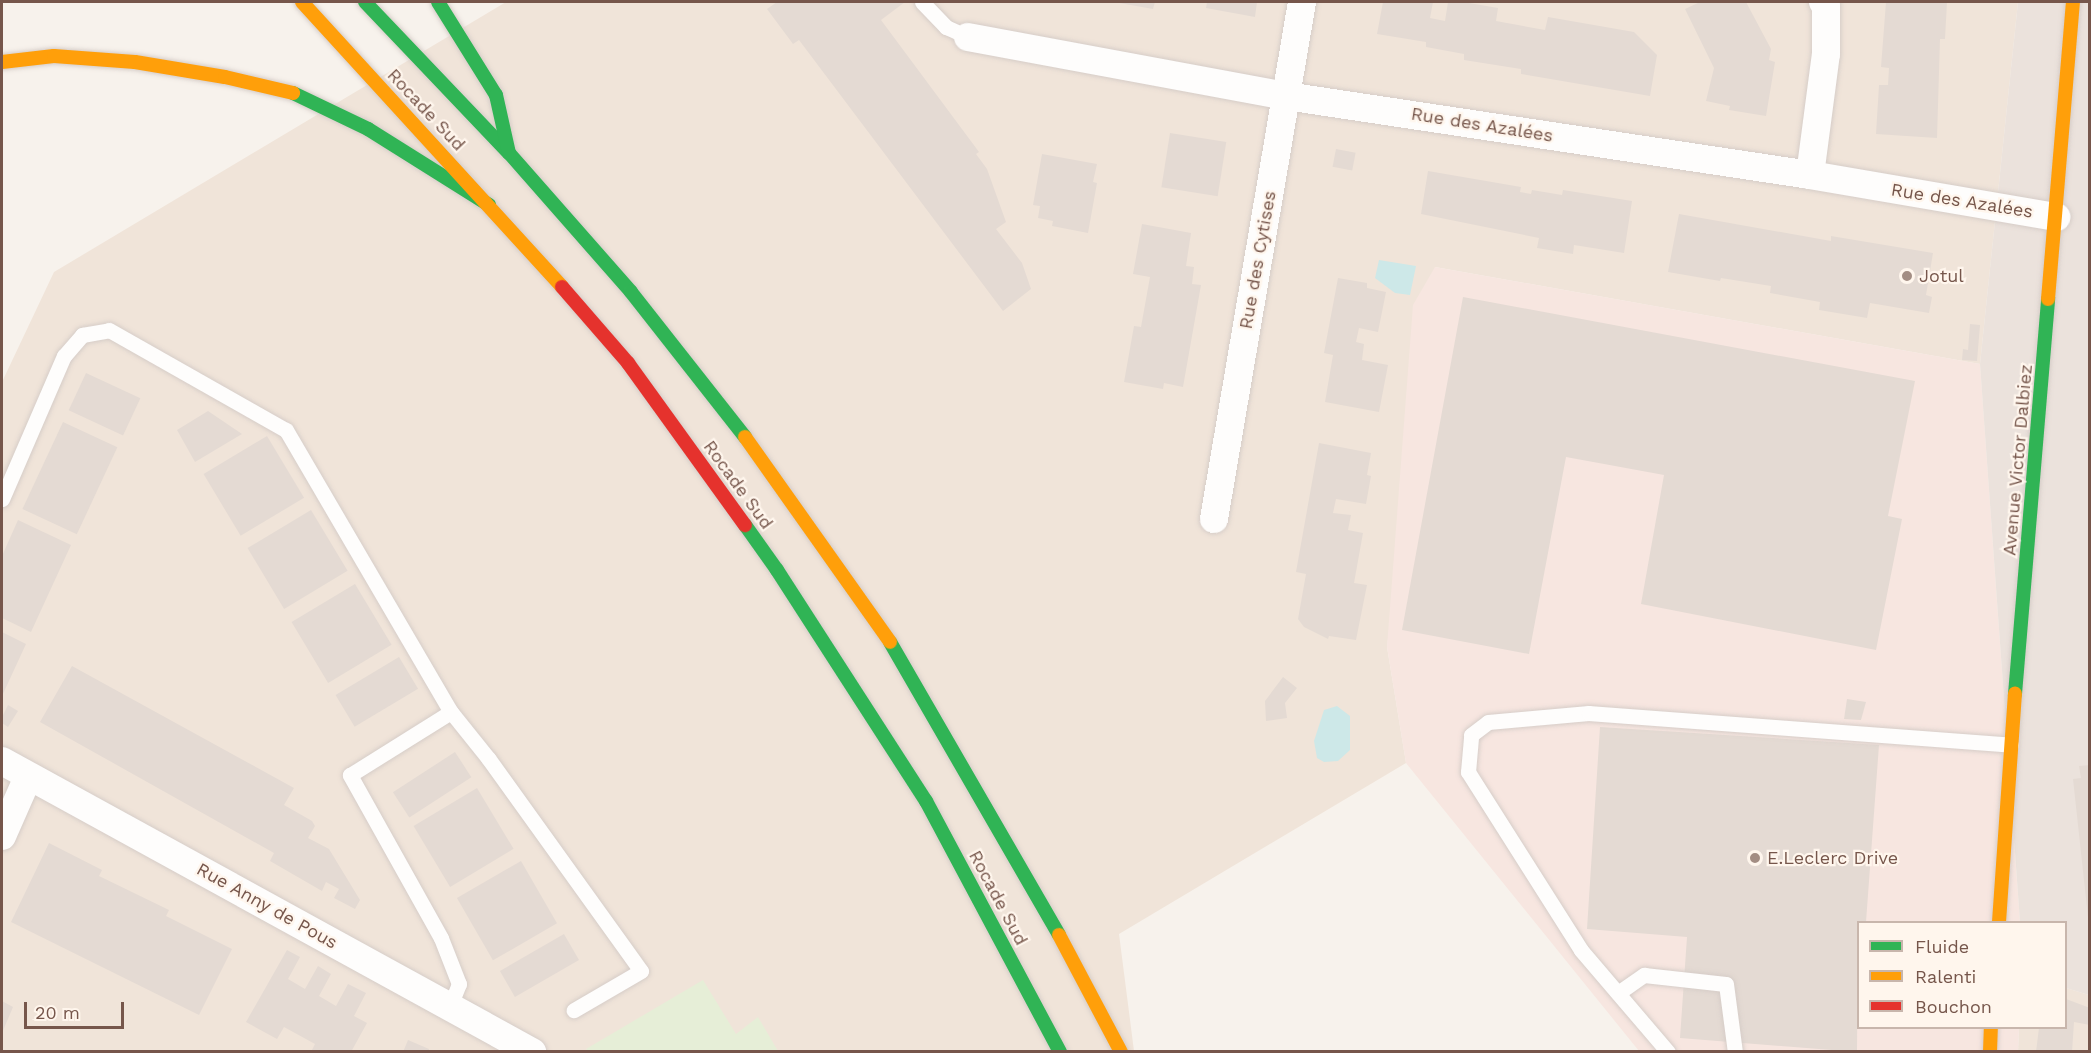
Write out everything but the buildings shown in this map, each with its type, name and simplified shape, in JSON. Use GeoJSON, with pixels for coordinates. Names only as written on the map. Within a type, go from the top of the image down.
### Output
{"type":"FeatureCollection","features":[{"type":"Feature","properties":{"kind":"main road","name":"Rocade Sud"},"geometry":{"type":"LineString","coordinates":[[302,2],[489,205],[628,363],[777,570],[926,801],[1060,1052]]}},
{"type":"Feature","properties":{"kind":"main road","name":"Rocade Sud"},"geometry":{"type":"LineString","coordinates":[[365,2],[509,153],[631,292],[747,440],[895,649],[1036,890],[1121,1052]]}},
{"type":"Feature","properties":{"kind":"main road"},"geometry":{"type":"LineString","coordinates":[[438,2],[496,95],[509,153]]}},
{"type":"Feature","properties":{"kind":"main road","name":"Avenue Victor Dalbiez"},"geometry":{"type":"LineString","coordinates":[[1998,921],[2073,2]]}},
{"type":"Feature","properties":{"kind":"main road"},"geometry":{"type":"LineString","coordinates":[[2,62],[54,56],[135,62],[225,77],[288,91],[368,129],[489,205]]}},
{"type":"Feature","properties":{"kind":"main road"},"geometry":{"type":"LineString","coordinates":[[1990,1052],[1991,1029]]}},
{"type":"Feature","properties":{"kind":"street","name":"Rue des Cytises"},"geometry":{"type":"LineString","coordinates":[[1214,519],[1302,2]]}},
{"type":"Feature","properties":{"kind":"street"},"geometry":{"type":"LineString","coordinates":[[1810,175],[1826,54],[1826,6],[1824,2]]}},
{"type":"Feature","properties":{"kind":"street","name":"Rue des Azalées"},"geometry":{"type":"LineString","coordinates":[[968,37],[1286,96],[1810,175],[2056,217]]}},
{"type":"Feature","properties":{"kind":"street","name":"Rue Anny de Pous"},"geometry":{"type":"LineString","coordinates":[[2,761],[532,1052]]}},
{"type":"Feature","properties":{"kind":"street"},"geometry":{"type":"LineString","coordinates":[[2,836],[28,777]]}},
{"type":"Feature","properties":{"kind":"lane","name":"Rue des Azalées"},"geometry":{"type":"LineString","coordinates":[[922,2],[946,27],[968,37]]}},
{"type":"Feature","properties":{"kind":"lane"},"geometry":{"type":"LineString","coordinates":[[2,499],[64,356],[82,335],[109,330],[286,430],[451,712],[488,758],[641,971],[574,1010]]}},
{"type":"Feature","properties":{"kind":"lane"},"geometry":{"type":"LineString","coordinates":[[450,1006],[459,984],[441,938],[350,775],[451,712]]}},
{"type":"Feature","properties":{"kind":"lane"},"geometry":{"type":"LineString","coordinates":[[1668,1052],[1581,950],[1468,772],[1471,735],[1488,722],[1589,713],[2011,745]]}},
{"type":"Feature","properties":{"kind":"lane"},"geometry":{"type":"LineString","coordinates":[[1618,993],[1644,975],[1726,984],[1735,1052]]}},
{"type":"Feature","properties":{"kind":"shaded area"},"geometry":{"type":"Polygon","coordinates":[[[506,2],[2018,2],[1980,364],[1435,267],[1387,647],[1406,763],[1119,934],[1134,1051],[2,1051],[2,382],[54,272],[506,2]]]}},
{"type":"Feature","properties":{"kind":"shaded area"},"geometry":{"type":"Polygon","coordinates":[[[2018,2],[2089,2],[2089,995],[2067,988],[2067,921],[2020,921],[1980,364],[2018,2]]]}},
{"type":"Feature","properties":{"kind":"shaded area"},"geometry":{"type":"Polygon","coordinates":[[[1435,267],[1980,364],[2020,921],[1857,921],[1857,1029],[2019,1029],[2018,1051],[1639,1051],[1406,763],[1387,647],[1413,305],[1435,267]]]}},
{"type":"Feature","properties":{"kind":"shaded area"},"geometry":{"type":"Polygon","coordinates":[[[2067,988],[2089,995],[2089,1051],[2018,1052],[2019,1029],[2067,1029],[2067,988]]]}},
{"type":"Feature","properties":{"kind":"green space"},"geometry":{"type":"Polygon","coordinates":[[[703,980],[736,1034],[758,1017],[778,1051],[590,1052],[586,1049],[703,980]]]}},
{"type":"Feature","properties":{"kind":"water"},"geometry":{"type":"Polygon","coordinates":[[[1379,260],[1416,266],[1410,295],[1395,293],[1375,278],[1379,260]]]}},
{"type":"Feature","properties":{"kind":"water"},"geometry":{"type":"Polygon","coordinates":[[[1337,706],[1350,716],[1350,750],[1338,761],[1324,762],[1317,758],[1314,741],[1324,710],[1337,706]]]}},
{"type":"Feature","properties":{"kind":"traffic: fast"},"geometry":{"type":"LineString","coordinates":[[365,2],[509,153],[631,292],[745,437]]}},
{"type":"Feature","properties":{"kind":"traffic: fast"},"geometry":{"type":"LineString","coordinates":[[438,2],[496,95],[509,153]]}},
{"type":"Feature","properties":{"kind":"traffic: fast"},"geometry":{"type":"LineString","coordinates":[[293,93],[368,129],[489,205]]}},
{"type":"Feature","properties":{"kind":"traffic: fast"},"geometry":{"type":"LineString","coordinates":[[2015,694],[2048,299]]}},
{"type":"Feature","properties":{"kind":"traffic: fast"},"geometry":{"type":"LineString","coordinates":[[745,525],[777,570],[926,801],[1060,1052]]}},
{"type":"Feature","properties":{"kind":"traffic: fast"},"geometry":{"type":"LineString","coordinates":[[890,642],[1059,935]]}},
{"type":"Feature","properties":{"kind":"traffic: slow"},"geometry":{"type":"LineString","coordinates":[[302,2],[562,287]]}},
{"type":"Feature","properties":{"kind":"traffic: slow"},"geometry":{"type":"LineString","coordinates":[[2048,299],[2073,2]]}},
{"type":"Feature","properties":{"kind":"traffic: slow"},"geometry":{"type":"LineString","coordinates":[[2,62],[54,56],[135,62],[225,77],[293,93]]}},
{"type":"Feature","properties":{"kind":"traffic: slow"},"geometry":{"type":"LineString","coordinates":[[745,437],[890,642]]}},
{"type":"Feature","properties":{"kind":"traffic: slow"},"geometry":{"type":"LineString","coordinates":[[1999,921],[2015,694]]}},
{"type":"Feature","properties":{"kind":"traffic: slow"},"geometry":{"type":"LineString","coordinates":[[1059,935],[1121,1052]]}},
{"type":"Feature","properties":{"kind":"traffic: slow"},"geometry":{"type":"LineString","coordinates":[[1990,1052],[1991,1029]]}},
{"type":"Feature","properties":{"kind":"traffic: jam"},"geometry":{"type":"LineString","coordinates":[[562,287],[628,363],[745,525]]}},
{"type":"Feature","properties":{"kind":"place","name":"Jotul"},"geometry":{"type":"Point","coordinates":[1907,276]}},
{"type":"Feature","properties":{"kind":"place","name":"E.Leclerc Drive"},"geometry":{"type":"Point","coordinates":[1755,858]}}]}
